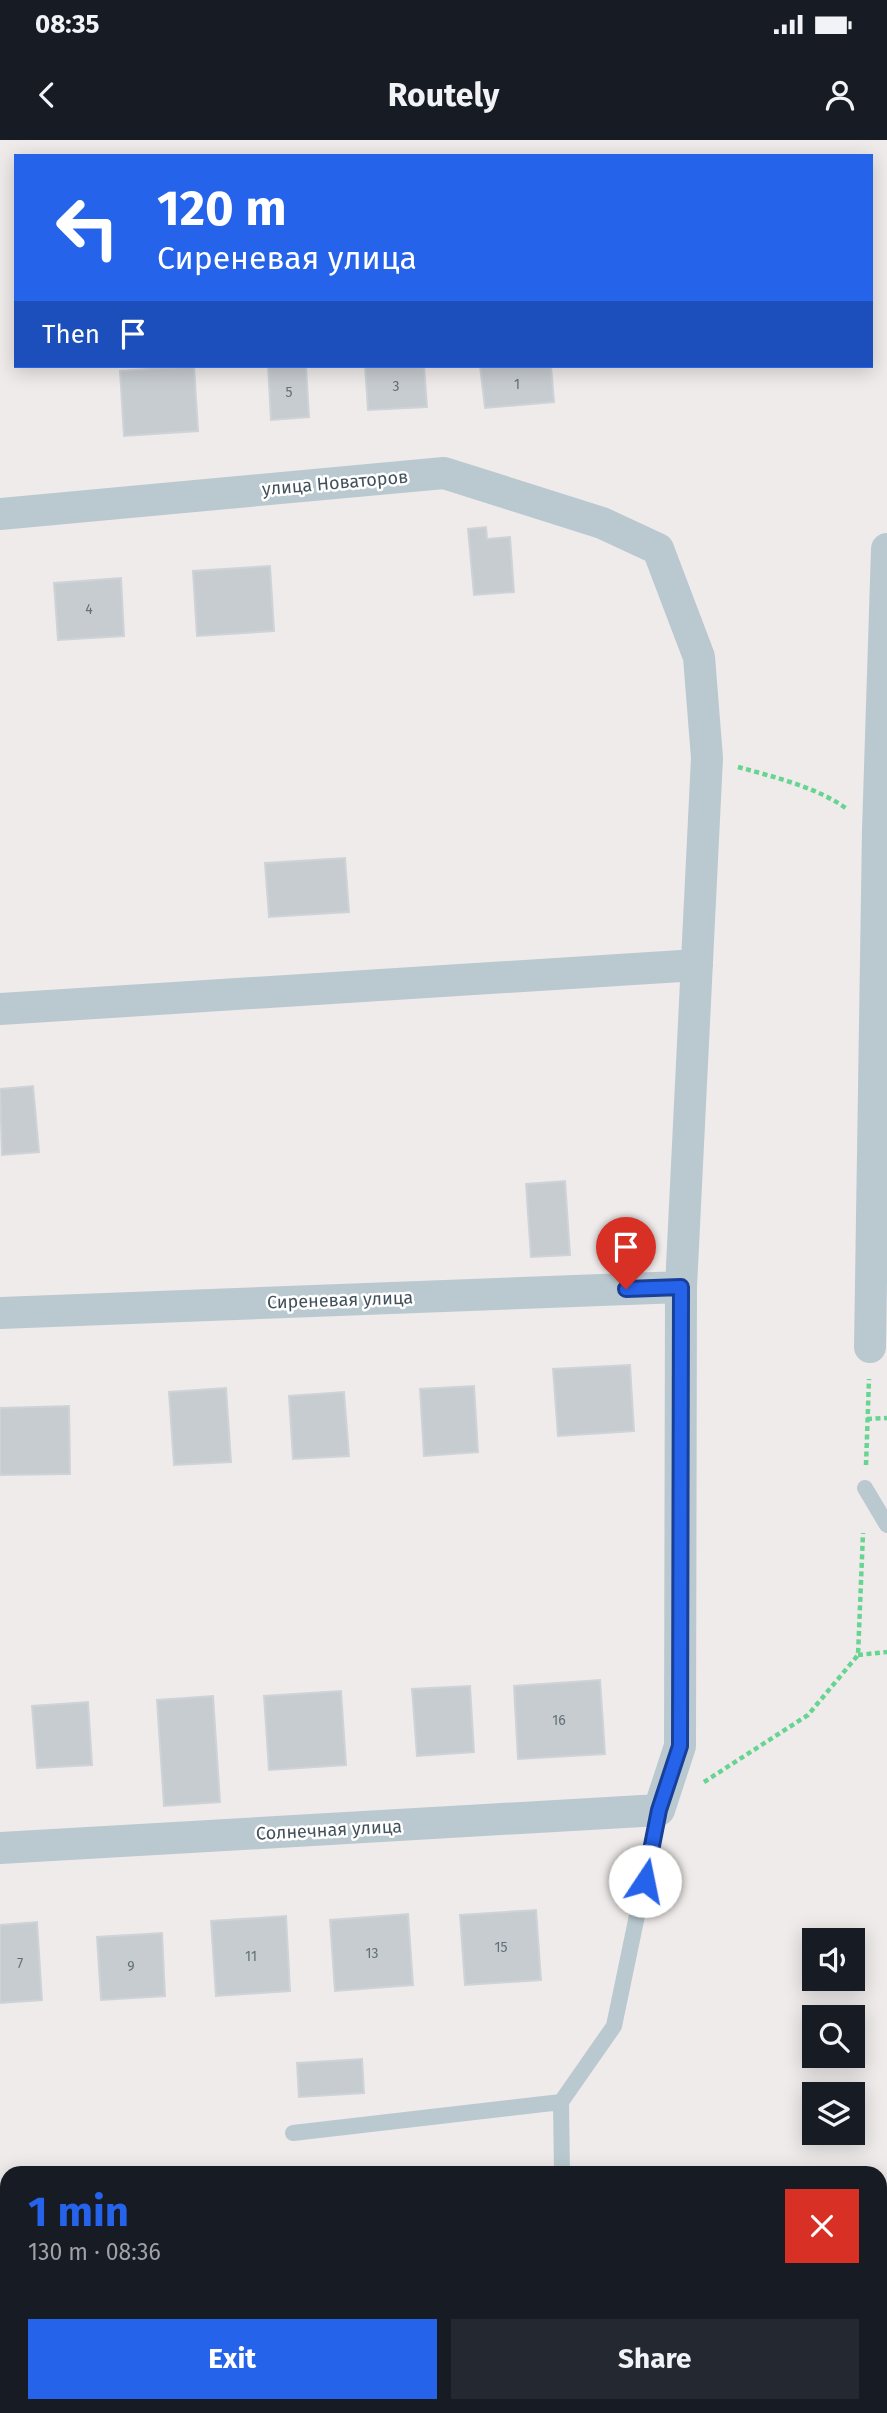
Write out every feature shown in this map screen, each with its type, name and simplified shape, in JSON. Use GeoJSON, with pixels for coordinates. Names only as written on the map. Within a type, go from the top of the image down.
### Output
{"type":"FeatureCollection","features":[{"type":"Feature","properties":{"kind":"street","name":"улица Новаторов"},"geometry":{"type":"LineString","coordinates":[[0,514],[444,473],[603,523],[658,549],[699,657],[707,758]]}},
{"type":"Feature","properties":{"kind":"street"},"geometry":{"type":"LineString","coordinates":[[870,1347],[878,830],[887,549]]}},
{"type":"Feature","properties":{"kind":"street"},"geometry":{"type":"LineString","coordinates":[[659,1810],[680,1746],[681,1287],[707,758]]}},
{"type":"Feature","properties":{"kind":"street"},"geometry":{"type":"LineString","coordinates":[[0,1009],[697,965]]}},
{"type":"Feature","properties":{"kind":"street","name":"Сиреневая улица"},"geometry":{"type":"LineString","coordinates":[[0,1313],[681,1287]]}},
{"type":"Feature","properties":{"kind":"street","name":"Солнечная улица"},"geometry":{"type":"LineString","coordinates":[[0,1848],[659,1810]]}},
{"type":"Feature","properties":{"kind":"lane"},"geometry":{"type":"LineString","coordinates":[[865,1488],[887,1525]]}},
{"type":"Feature","properties":{"kind":"lane"},"geometry":{"type":"LineString","coordinates":[[562,2166],[561,2102],[614,2026],[659,1810]]}},
{"type":"Feature","properties":{"kind":"lane"},"geometry":{"type":"LineString","coordinates":[[293,2133],[561,2102]]}},
{"type":"Feature","properties":{"kind":"path"},"geometry":{"type":"LineString","coordinates":[[707,758],[772,776],[836,801],[878,830]]}},
{"type":"Feature","properties":{"kind":"path"},"geometry":{"type":"LineString","coordinates":[[659,1810],[808,1715],[858,1655],[870,1347]]}},
{"type":"Feature","properties":{"kind":"path"},"geometry":{"type":"LineString","coordinates":[[867,1419],[887,1418]]}},
{"type":"Feature","properties":{"kind":"path"},"geometry":{"type":"LineString","coordinates":[[858,1655],[887,1651]]}},
{"type":"Feature","properties":{"kind":"building"},"geometry":{"type":"Polygon","coordinates":[[[194,368],[198,431],[124,436],[120,371],[194,368]]]}},
{"type":"Feature","properties":{"kind":"building"},"geometry":{"type":"Polygon","coordinates":[[[268,368],[306,368],[309,417],[271,420],[268,368]]]}},
{"type":"Feature","properties":{"kind":"building"},"geometry":{"type":"Polygon","coordinates":[[[365,368],[424,368],[427,407],[368,410],[365,368]]]}},
{"type":"Feature","properties":{"kind":"building"},"geometry":{"type":"Polygon","coordinates":[[[480,368],[551,368],[554,402],[485,408],[480,368]]]}},
{"type":"Feature","properties":{"kind":"building"},"geometry":{"type":"Polygon","coordinates":[[[486,527],[487,539],[510,537],[514,592],[474,595],[468,529],[486,527]]]}},
{"type":"Feature","properties":{"kind":"building"},"geometry":{"type":"Polygon","coordinates":[[[270,566],[274,631],[197,636],[193,571],[270,566]]]}},
{"type":"Feature","properties":{"kind":"building"},"geometry":{"type":"Polygon","coordinates":[[[121,578],[124,636],[58,640],[54,583],[121,578]]]}},
{"type":"Feature","properties":{"kind":"building"},"geometry":{"type":"Polygon","coordinates":[[[345,858],[349,912],[269,917],[265,863],[345,858]]]}},
{"type":"Feature","properties":{"kind":"building"},"geometry":{"type":"Polygon","coordinates":[[[33,1086],[39,1152],[2,1155],[0,1089],[33,1086]]]}},
{"type":"Feature","properties":{"kind":"building"},"geometry":{"type":"Polygon","coordinates":[[[565,1181],[570,1255],[531,1257],[526,1184],[565,1181]]]}},
{"type":"Feature","properties":{"kind":"building"},"geometry":{"type":"Polygon","coordinates":[[[630,1365],[634,1431],[558,1436],[553,1369],[630,1365]]]}},
{"type":"Feature","properties":{"kind":"building"},"geometry":{"type":"Polygon","coordinates":[[[474,1386],[478,1452],[424,1456],[420,1389],[474,1386]]]}},
{"type":"Feature","properties":{"kind":"building"},"geometry":{"type":"Polygon","coordinates":[[[226,1388],[231,1462],[174,1465],[169,1392],[226,1388]]]}},
{"type":"Feature","properties":{"kind":"building"},"geometry":{"type":"Polygon","coordinates":[[[344,1392],[349,1456],[293,1459],[289,1396],[344,1392]]]}},
{"type":"Feature","properties":{"kind":"building"},"geometry":{"type":"Polygon","coordinates":[[[69,1406],[70,1474],[0,1475],[0,1408],[69,1406]]]}},
{"type":"Feature","properties":{"kind":"building"},"geometry":{"type":"Polygon","coordinates":[[[600,1680],[605,1754],[518,1759],[514,1686],[600,1680]]]}},
{"type":"Feature","properties":{"kind":"building"},"geometry":{"type":"Polygon","coordinates":[[[470,1686],[474,1752],[417,1756],[412,1689],[470,1686]]]}},
{"type":"Feature","properties":{"kind":"building"},"geometry":{"type":"Polygon","coordinates":[[[341,1691],[346,1765],[269,1770],[264,1696],[341,1691]]]}},
{"type":"Feature","properties":{"kind":"building"},"geometry":{"type":"Polygon","coordinates":[[[213,1696],[220,1802],[164,1806],[157,1700],[213,1696]]]}},
{"type":"Feature","properties":{"kind":"building"},"geometry":{"type":"Polygon","coordinates":[[[88,1702],[92,1765],[37,1768],[32,1706],[88,1702]]]}},
{"type":"Feature","properties":{"kind":"building"},"geometry":{"type":"Polygon","coordinates":[[[536,1910],[541,1980],[465,1985],[460,1915],[536,1910]]]}},
{"type":"Feature","properties":{"kind":"building"},"geometry":{"type":"Polygon","coordinates":[[[408,1914],[413,1985],[335,1991],[330,1920],[408,1914]]]}},
{"type":"Feature","properties":{"kind":"building"},"geometry":{"type":"Polygon","coordinates":[[[286,1916],[290,1991],[216,1996],[211,1921],[286,1916]]]}},
{"type":"Feature","properties":{"kind":"building"},"geometry":{"type":"Polygon","coordinates":[[[37,1922],[42,2000],[0,2003],[0,1925],[37,1922]]]}},
{"type":"Feature","properties":{"kind":"building"},"geometry":{"type":"Polygon","coordinates":[[[162,1933],[165,1996],[101,2000],[97,1937],[162,1933]]]}},
{"type":"Feature","properties":{"kind":"building"},"geometry":{"type":"Polygon","coordinates":[[[362,2059],[364,2093],[299,2097],[297,2063],[362,2059]]]}},
{"type":"Feature","properties":{"kind":"route"},"geometry":{"type":"LineString","coordinates":[[626,1289],[681,1287],[680,1746],[659,1810],[645,1881]]}}]}
